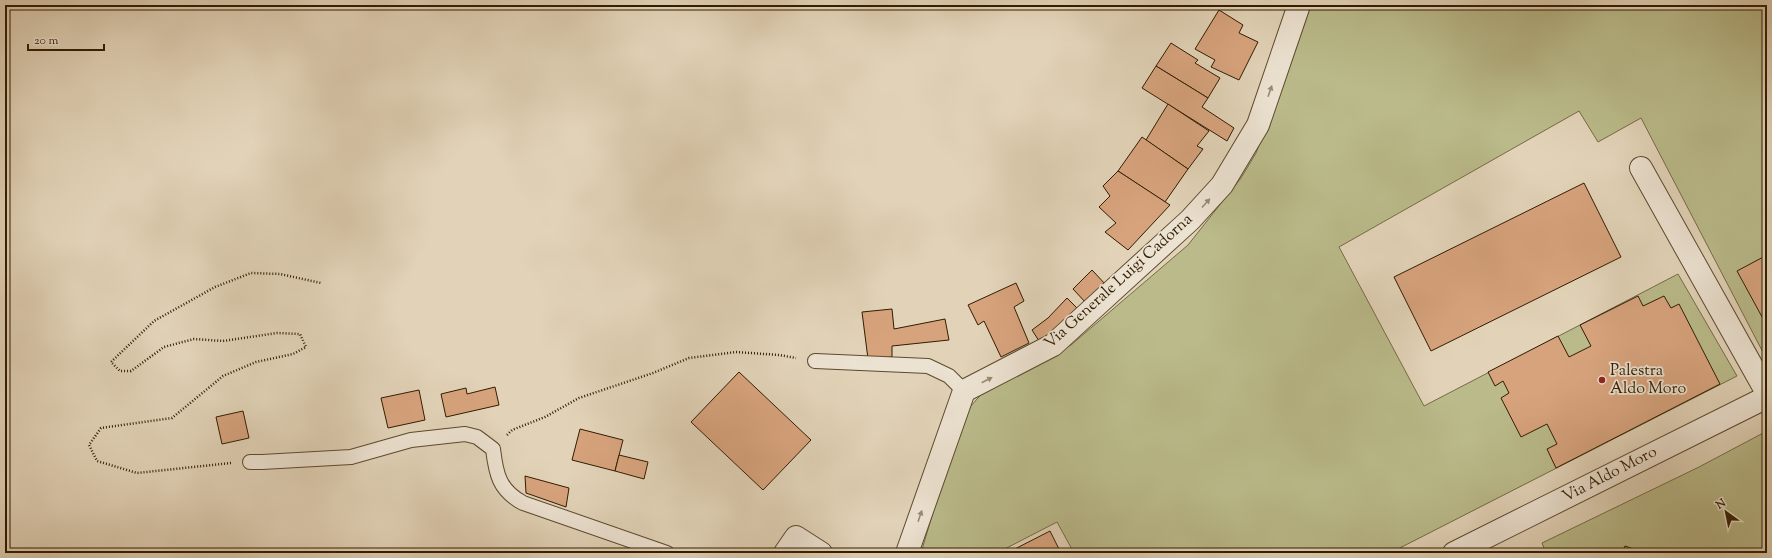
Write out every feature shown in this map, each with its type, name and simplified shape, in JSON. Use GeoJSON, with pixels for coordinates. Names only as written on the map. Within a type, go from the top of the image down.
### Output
{"type":"FeatureCollection","features":[{"type":"Feature","properties":{"kind":"street","name":"Via Generale Luigi Cadorna"},"geometry":{"type":"LineString","coordinates":[[964,391],[1053,346],[1190,220],[1222,185],[1258,125],[1298,5]]}},
{"type":"Feature","properties":{"kind":"street"},"geometry":{"type":"LineString","coordinates":[[1642,168],[1767,393]]}},
{"type":"Feature","properties":{"kind":"street"},"geometry":{"type":"LineString","coordinates":[[907,553],[964,391]]}},
{"type":"Feature","properties":{"kind":"street","name":"Via Aldo Moro"},"geometry":{"type":"LineString","coordinates":[[1454,553],[1767,396]]}},
{"type":"Feature","properties":{"kind":"street"},"geometry":{"type":"LineString","coordinates":[[785,553],[796,537],[821,553]]}},
{"type":"Feature","properties":{"kind":"lane"},"geometry":{"type":"LineString","coordinates":[[815,361],[928,366],[949,376],[964,391]]}},
{"type":"Feature","properties":{"kind":"lane"},"geometry":{"type":"LineString","coordinates":[[250,462],[351,457],[411,440],[465,434],[477,437],[493,449],[495,467],[500,483],[512,497],[667,553]]}},
{"type":"Feature","properties":{"kind":"path"},"geometry":{"type":"LineString","coordinates":[[250,462],[137,473],[97,461],[89,445],[101,428],[172,418],[223,376],[256,362],[293,354],[306,347],[300,334],[277,333],[223,341],[194,339],[164,347],[131,371],[120,371],[111,362],[154,321],[215,287],[250,273],[280,274],[321,282]]}},
{"type":"Feature","properties":{"kind":"path"},"geometry":{"type":"LineString","coordinates":[[493,449],[512,430],[545,417],[579,398],[653,373],[689,358],[736,352],[779,355],[815,361]]}},
{"type":"Feature","properties":{"kind":"green space"},"geometry":{"type":"Polygon","coordinates":[[[1309,5],[1767,5],[1767,360],[1641,118],[1598,142],[1579,111],[1339,247],[1424,406],[1678,274],[1737,376],[1390,553],[1074,553],[1057,522],[997,553],[921,553],[957,431],[970,407],[985,390],[1008,375],[1071,345],[1188,245],[1241,178],[1256,153],[1260,143],[1309,5]]]}},
{"type":"Feature","properties":{"kind":"green space"},"geometry":{"type":"Polygon","coordinates":[[[1767,431],[1767,553],[1644,553],[1625,546],[1622,553],[1546,553],[1542,543],[1699,467],[1767,431]]]}},
{"type":"Feature","properties":{"kind":"building"},"geometry":{"type":"Polygon","coordinates":[[[1219,10],[1243,25],[1239,33],[1258,42],[1239,80],[1211,67],[1215,60],[1195,49],[1219,10]]]}},
{"type":"Feature","properties":{"kind":"building"},"geometry":{"type":"Polygon","coordinates":[[[1171,43],[1198,60],[1195,63],[1220,78],[1208,98],[1156,66],[1171,43]]]}},
{"type":"Feature","properties":{"kind":"building"},"geometry":{"type":"Polygon","coordinates":[[[1156,66],[1208,98],[1202,107],[1234,128],[1227,141],[1142,88],[1156,66]]]}},
{"type":"Feature","properties":{"kind":"building"},"geometry":{"type":"Polygon","coordinates":[[[1168,104],[1209,131],[1197,146],[1203,149],[1188,169],[1146,140],[1168,104]]]}},
{"type":"Feature","properties":{"kind":"building"},"geometry":{"type":"Polygon","coordinates":[[[1142,137],[1188,169],[1165,202],[1118,171],[1142,137]]]}},
{"type":"Feature","properties":{"kind":"building"},"geometry":{"type":"Polygon","coordinates":[[[1118,171],[1170,205],[1128,250],[1105,232],[1116,223],[1099,207],[1110,196],[1103,186],[1118,171]]]}},
{"type":"Feature","properties":{"kind":"building"},"geometry":{"type":"Polygon","coordinates":[[[1584,183],[1621,257],[1431,351],[1394,277],[1584,183]]]}},
{"type":"Feature","properties":{"kind":"building"},"geometry":{"type":"Polygon","coordinates":[[[1767,255],[1767,326],[1737,271],[1767,255]]]}},
{"type":"Feature","properties":{"kind":"building"},"geometry":{"type":"Polygon","coordinates":[[[1092,270],[1107,286],[1087,304],[1073,289],[1092,270]]]}},
{"type":"Feature","properties":{"kind":"building"},"geometry":{"type":"Polygon","coordinates":[[[1016,283],[1024,301],[1014,307],[1029,343],[1001,357],[984,321],[978,325],[968,305],[1016,283]]]}},
{"type":"Feature","properties":{"kind":"building","name":"Palestra Aldo Moro"},"geometry":{"type":"Polygon","coordinates":[[[1638,296],[1643,306],[1664,296],[1671,308],[1679,304],[1720,384],[1556,468],[1547,449],[1557,444],[1547,424],[1521,437],[1501,398],[1509,393],[1503,381],[1495,386],[1488,372],[1558,336],[1569,357],[1591,346],[1580,325],[1638,296]]]}},
{"type":"Feature","properties":{"kind":"building"},"geometry":{"type":"Polygon","coordinates":[[[1067,298],[1080,311],[1041,344],[1032,330],[1048,318],[1067,298]]]}},
{"type":"Feature","properties":{"kind":"building"},"geometry":{"type":"Polygon","coordinates":[[[892,309],[894,329],[945,319],[949,340],[892,346],[892,357],[868,359],[862,312],[892,309]]]}},
{"type":"Feature","properties":{"kind":"building"},"geometry":{"type":"Polygon","coordinates":[[[739,372],[811,440],[763,490],[691,422],[739,372]]]}},
{"type":"Feature","properties":{"kind":"building"},"geometry":{"type":"Polygon","coordinates":[[[495,387],[499,405],[446,417],[441,394],[466,388],[467,394],[495,387]]]}},
{"type":"Feature","properties":{"kind":"building"},"geometry":{"type":"Polygon","coordinates":[[[419,390],[425,420],[388,428],[381,398],[419,390]]]}},
{"type":"Feature","properties":{"kind":"building"},"geometry":{"type":"Polygon","coordinates":[[[243,411],[249,438],[222,444],[216,417],[243,411]]]}},
{"type":"Feature","properties":{"kind":"building"},"geometry":{"type":"Polygon","coordinates":[[[580,429],[623,440],[615,471],[572,460],[580,429]]]}},
{"type":"Feature","properties":{"kind":"building"},"geometry":{"type":"Polygon","coordinates":[[[619,455],[648,462],[644,479],[615,471],[619,455]]]}},
{"type":"Feature","properties":{"kind":"building"},"geometry":{"type":"Polygon","coordinates":[[[525,476],[569,488],[566,507],[526,493],[525,476]]]}},
{"type":"Feature","properties":{"kind":"building"},"geometry":{"type":"Polygon","coordinates":[[[1050,531],[1061,553],[1007,553],[1050,531]]]}},
{"type":"Feature","properties":{"kind":"building"},"geometry":{"type":"Polygon","coordinates":[[[1625,546],[1644,553],[1622,553],[1625,546]]]}},
{"type":"Feature","properties":{"kind":"place","name":"Palestra Aldo Moro"},"geometry":{"type":"Point","coordinates":[1602,380]}}]}
